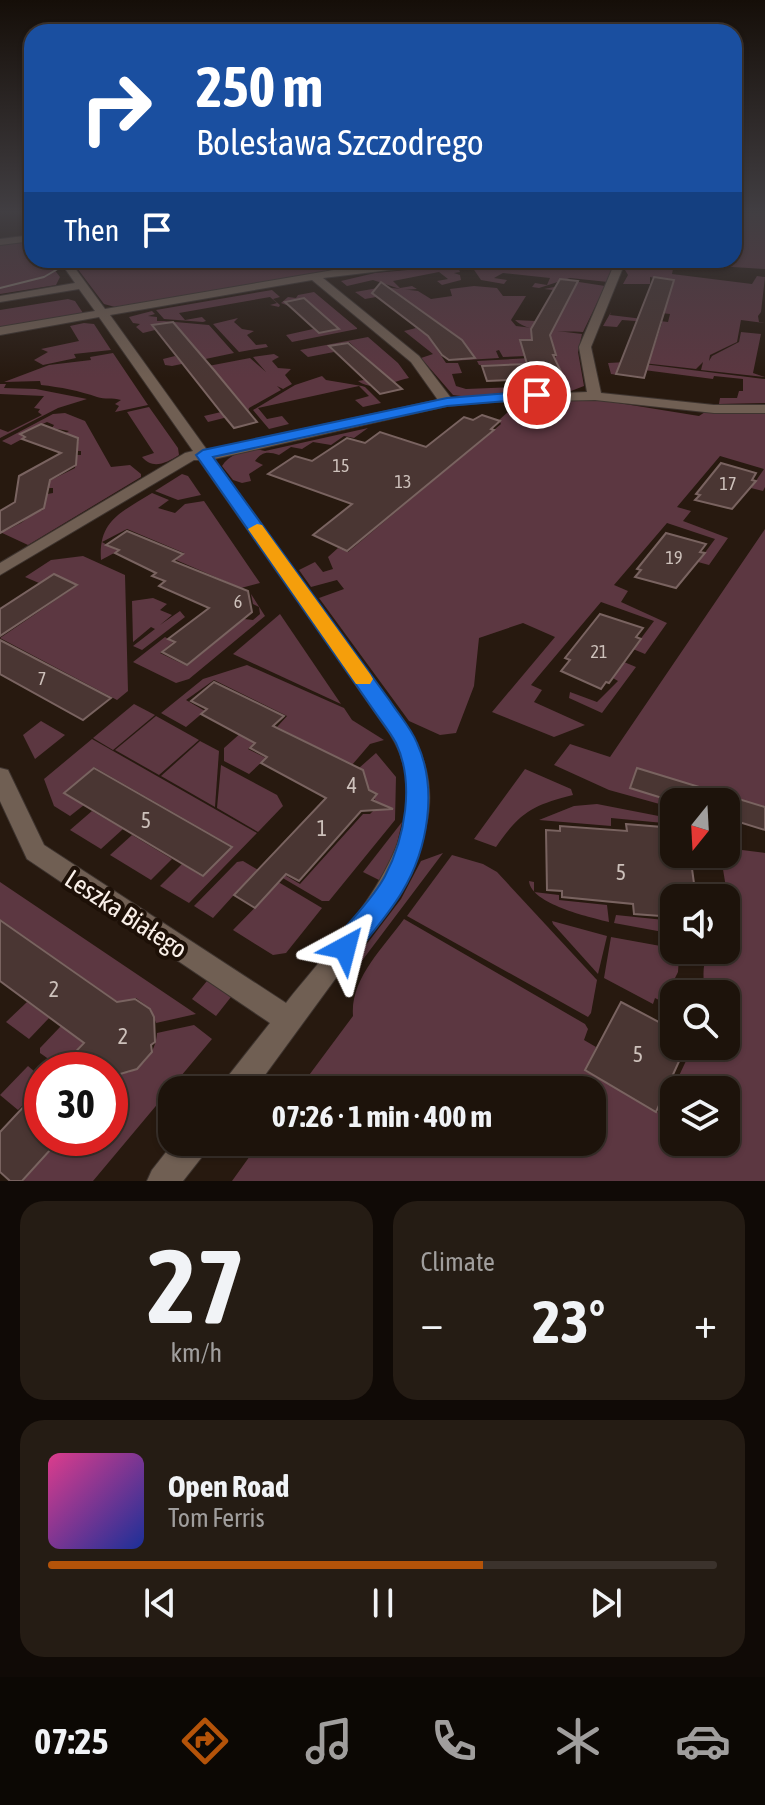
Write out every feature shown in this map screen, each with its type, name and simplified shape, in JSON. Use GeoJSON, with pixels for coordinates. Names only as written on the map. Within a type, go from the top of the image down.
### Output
{"type":"FeatureCollection","features":[{"type":"Feature","properties":{"kind":"street"},"geometry":{"type":"LineString","coordinates":[[70,268],[383,707],[406,742],[417,780],[419,800],[414,829],[400,873],[246,1076]]}},
{"type":"Feature","properties":{"kind":"street"},"geometry":{"type":"LineString","coordinates":[[0,331],[314,276],[380,268]]}},
{"type":"Feature","properties":{"kind":"street"},"geometry":{"type":"LineString","coordinates":[[595,396],[585,347],[618,268]]}},
{"type":"Feature","properties":{"kind":"street"},"geometry":{"type":"LineString","coordinates":[[314,276],[415,359],[447,402]]}},
{"type":"Feature","properties":{"kind":"street"},"geometry":{"type":"LineString","coordinates":[[0,299],[82,285]]}},
{"type":"Feature","properties":{"kind":"street"},"geometry":{"type":"LineString","coordinates":[[0,570],[180,459],[447,402],[527,395],[595,396],[714,409],[765,409]]}},
{"type":"Feature","properties":{"kind":"street","name":"Leszka Białego"},"geometry":{"type":"LineString","coordinates":[[0,776],[35,852],[289,1020]]}},
{"type":"Feature","properties":{"kind":"street"},"geometry":{"type":"LineString","coordinates":[[163,1181],[183,1156]]}},
{"type":"Feature","properties":{"kind":"shaded area"},"geometry":{"type":"Polygon","coordinates":[[[0,268],[53,268],[60,277],[56,285],[0,294],[0,268]]]}},
{"type":"Feature","properties":{"kind":"shaded area"},"geometry":{"type":"Polygon","coordinates":[[[77,268],[348,268],[115,307],[104,304],[77,268]]]}},
{"type":"Feature","properties":{"kind":"shaded area"},"geometry":{"type":"Polygon","coordinates":[[[458,268],[460,272],[454,273],[460,275],[461,280],[442,285],[437,281],[448,279],[439,272],[393,281],[400,288],[412,286],[417,289],[403,290],[373,280],[347,286],[341,281],[375,273],[458,268]]]}},
{"type":"Feature","properties":{"kind":"shaded area"},"geometry":{"type":"Polygon","coordinates":[[[473,268],[614,268],[608,282],[570,278],[539,288],[532,287],[535,283],[547,285],[550,278],[503,273],[494,278],[507,280],[504,284],[481,280],[473,268]]]}},
{"type":"Feature","properties":{"kind":"shaded area"},"geometry":{"type":"Polygon","coordinates":[[[671,268],[672,274],[752,284],[757,276],[765,277],[758,316],[759,322],[765,323],[741,320],[737,342],[710,355],[709,361],[712,356],[739,342],[741,332],[761,334],[753,373],[765,377],[701,370],[703,362],[696,369],[643,363],[649,362],[662,323],[622,320],[617,327],[603,326],[611,312],[610,315],[668,322],[670,314],[653,312],[664,309],[674,282],[650,277],[650,284],[623,284],[628,275],[625,270],[671,268]]]}},
{"type":"Feature","properties":{"kind":"shaded area"},"geometry":{"type":"Polygon","coordinates":[[[579,282],[605,286],[583,332],[537,330],[515,320],[535,321],[533,326],[553,328],[575,288],[558,286],[579,282]]]}},
{"type":"Feature","properties":{"kind":"shaded area"},"geometry":{"type":"Polygon","coordinates":[[[474,286],[497,288],[503,296],[526,296],[511,320],[516,326],[582,334],[578,352],[584,386],[571,391],[536,391],[533,386],[564,385],[563,378],[538,364],[479,365],[477,361],[555,360],[556,354],[532,340],[520,340],[526,356],[503,357],[499,350],[496,351],[499,358],[450,361],[472,358],[450,340],[432,342],[446,363],[458,363],[462,373],[452,374],[456,386],[466,389],[514,387],[516,391],[468,397],[453,395],[421,358],[433,354],[404,331],[416,328],[423,333],[442,329],[391,289],[372,292],[376,297],[365,299],[355,292],[384,287],[418,291],[431,299],[452,296],[450,289],[474,286]]]}},
{"type":"Feature","properties":{"kind":"shaded area"},"geometry":{"type":"Polygon","coordinates":[[[272,290],[280,297],[273,299],[280,305],[279,307],[270,305],[277,303],[270,297],[179,313],[185,320],[202,317],[206,321],[203,322],[164,319],[156,310],[272,290]]]}},
{"type":"Feature","properties":{"kind":"shaded area"},"geometry":{"type":"Polygon","coordinates":[[[314,292],[357,329],[292,342],[286,335],[313,329],[319,333],[339,329],[304,298],[285,302],[289,306],[281,303],[288,297],[296,298],[314,292]]]}},
{"type":"Feature","properties":{"kind":"shaded area"},"geometry":{"type":"Polygon","coordinates":[[[68,299],[75,301],[83,313],[0,329],[0,310],[68,299]]]}},
{"type":"Feature","properties":{"kind":"shaded area"},"geometry":{"type":"Polygon","coordinates":[[[152,311],[155,314],[148,316],[157,317],[157,321],[164,321],[209,325],[234,353],[165,365],[163,359],[175,356],[180,361],[203,357],[173,322],[152,325],[155,330],[143,333],[136,327],[140,324],[133,323],[129,317],[152,311]]]}},
{"type":"Feature","properties":{"kind":"shaded area"},"geometry":{"type":"Polygon","coordinates":[[[238,318],[234,322],[242,329],[254,331],[247,335],[256,345],[266,344],[268,347],[239,352],[213,324],[238,318]]]}},
{"type":"Feature","properties":{"kind":"shaded area"},"geometry":{"type":"Polygon","coordinates":[[[94,324],[111,350],[74,354],[76,358],[43,365],[34,360],[48,352],[41,349],[79,341],[70,326],[94,324]]]}},
{"type":"Feature","properties":{"kind":"shaded area"},"geometry":{"type":"Polygon","coordinates":[[[368,337],[398,363],[409,378],[376,386],[369,386],[358,381],[364,380],[370,385],[391,380],[349,342],[329,346],[334,352],[308,357],[300,350],[368,337]]]}},
{"type":"Feature","properties":{"kind":"shaded area"},"geometry":{"type":"Polygon","coordinates":[[[113,353],[148,405],[115,412],[119,406],[115,404],[121,400],[41,385],[40,381],[4,382],[49,365],[91,360],[90,357],[113,353]]]}},
{"type":"Feature","properties":{"kind":"shaded area"},"geometry":{"type":"Polygon","coordinates":[[[274,354],[279,357],[272,361],[278,368],[291,369],[285,375],[292,384],[283,389],[277,386],[281,390],[249,408],[248,412],[208,422],[204,416],[221,412],[224,416],[248,410],[214,370],[204,372],[203,367],[250,358],[266,372],[253,357],[274,354]]]}},
{"type":"Feature","properties":{"kind":"shaded area"},"geometry":{"type":"Polygon","coordinates":[[[627,362],[765,379],[765,403],[719,404],[720,398],[737,398],[739,391],[743,391],[743,379],[714,376],[713,379],[621,367],[618,375],[611,374],[608,363],[627,362]]]}},
{"type":"Feature","properties":{"kind":"shaded area"},"geometry":{"type":"Polygon","coordinates":[[[322,376],[326,380],[365,387],[381,403],[363,407],[355,400],[369,396],[359,386],[258,408],[267,419],[282,416],[289,424],[269,429],[253,410],[295,385],[322,376]]]}},
{"type":"Feature","properties":{"kind":"shaded area"},"geometry":{"type":"Polygon","coordinates":[[[0,384],[6,384],[4,388],[36,389],[87,399],[58,408],[0,438],[0,429],[8,432],[42,415],[38,412],[40,409],[34,408],[44,396],[0,394],[0,384]]]}},
{"type":"Feature","properties":{"kind":"shaded area"},"geometry":{"type":"Polygon","coordinates":[[[600,400],[699,416],[705,412],[765,413],[765,487],[763,491],[751,488],[764,469],[720,456],[677,507],[691,511],[683,521],[728,538],[709,565],[698,562],[715,539],[667,523],[614,585],[628,591],[621,602],[667,623],[645,654],[633,649],[654,621],[601,602],[531,685],[542,690],[534,702],[585,725],[554,737],[492,712],[555,637],[523,623],[479,638],[474,686],[456,733],[440,735],[409,721],[319,598],[344,589],[337,580],[311,587],[299,570],[315,562],[323,572],[333,569],[328,557],[338,548],[348,552],[501,424],[499,420],[509,411],[522,411],[519,406],[506,407],[505,402],[600,400]]]}},
{"type":"Feature","properties":{"kind":"shaded area"},"geometry":{"type":"Polygon","coordinates":[[[149,407],[178,448],[179,455],[160,464],[142,457],[154,453],[127,412],[149,407]]]}},
{"type":"Feature","properties":{"kind":"shaded area"},"geometry":{"type":"Polygon","coordinates":[[[65,413],[85,421],[111,467],[130,465],[141,477],[28,545],[0,532],[0,529],[5,531],[32,513],[43,510],[40,508],[42,495],[53,493],[53,488],[46,488],[49,481],[75,468],[76,455],[81,455],[81,451],[75,451],[75,444],[79,441],[62,435],[69,431],[52,428],[54,425],[47,422],[20,434],[24,438],[11,445],[2,441],[53,414],[65,413]]]}},
{"type":"Feature","properties":{"kind":"shaded area"},"geometry":{"type":"Polygon","coordinates":[[[368,428],[354,438],[344,436],[331,445],[313,442],[302,449],[291,447],[279,455],[263,454],[255,461],[263,465],[249,474],[251,481],[242,483],[233,480],[222,466],[241,452],[265,451],[368,428]]]}},
{"type":"Feature","properties":{"kind":"shaded area"},"geometry":{"type":"Polygon","coordinates":[[[182,474],[188,476],[201,495],[178,500],[155,491],[182,474]]]}},
{"type":"Feature","properties":{"kind":"shaded area"},"geometry":{"type":"Polygon","coordinates":[[[152,493],[169,500],[158,508],[175,513],[185,504],[204,501],[260,583],[241,588],[176,560],[184,553],[127,529],[102,542],[114,519],[152,493]]]}},
{"type":"Feature","properties":{"kind":"shaded area"},"geometry":{"type":"Polygon","coordinates":[[[765,529],[765,807],[740,803],[740,788],[660,788],[660,792],[630,788],[660,797],[660,804],[609,790],[554,765],[570,744],[610,757],[765,529]]]}},
{"type":"Feature","properties":{"kind":"shaded area"},"geometry":{"type":"Polygon","coordinates":[[[102,542],[118,551],[101,560],[102,542]]]}},
{"type":"Feature","properties":{"kind":"shaded area"},"geometry":{"type":"Polygon","coordinates":[[[83,556],[125,575],[128,691],[117,700],[0,638],[78,585],[55,574],[39,583],[25,577],[51,560],[83,556]]]}},
{"type":"Feature","properties":{"kind":"shaded area"},"geometry":{"type":"Polygon","coordinates":[[[251,594],[265,616],[189,679],[176,683],[133,662],[165,637],[173,642],[160,653],[187,666],[244,619],[253,620],[260,614],[251,594]]]}},
{"type":"Feature","properties":{"kind":"shaded area"},"geometry":{"type":"Polygon","coordinates":[[[153,598],[167,604],[160,610],[172,615],[160,625],[180,611],[185,617],[142,650],[133,646],[155,629],[151,627],[133,642],[132,601],[153,598]]]}},
{"type":"Feature","properties":{"kind":"shaded area"},"geometry":{"type":"Polygon","coordinates":[[[280,614],[341,704],[233,654],[280,614]]]}},
{"type":"Feature","properties":{"kind":"shaded area"},"geometry":{"type":"Polygon","coordinates":[[[624,662],[636,667],[602,713],[569,698],[570,692],[597,702],[618,681],[613,678],[624,662]]]}},
{"type":"Feature","properties":{"kind":"shaded area"},"geometry":{"type":"Polygon","coordinates":[[[247,665],[344,708],[352,720],[384,740],[370,744],[352,765],[277,727],[287,716],[214,680],[186,700],[205,711],[186,727],[161,713],[203,679],[247,665]]]}},
{"type":"Feature","properties":{"kind":"shaded area"},"geometry":{"type":"Polygon","coordinates":[[[134,704],[155,715],[113,750],[93,738],[134,704]]]}},
{"type":"Feature","properties":{"kind":"shaded area"},"geometry":{"type":"Polygon","coordinates":[[[156,716],[199,740],[159,775],[115,750],[156,716]]]}},
{"type":"Feature","properties":{"kind":"shaded area"},"geometry":{"type":"Polygon","coordinates":[[[41,721],[65,735],[35,759],[23,735],[41,721]]]}},
{"type":"Feature","properties":{"kind":"shaded area"},"geometry":{"type":"Polygon","coordinates":[[[243,731],[258,738],[248,749],[266,758],[249,774],[224,761],[224,748],[243,731]]]}},
{"type":"Feature","properties":{"kind":"shaded area"},"geometry":{"type":"Polygon","coordinates":[[[92,739],[257,833],[189,903],[160,886],[182,864],[203,877],[232,846],[94,767],[64,793],[84,805],[70,816],[54,806],[44,779],[92,739]]]}},
{"type":"Feature","properties":{"kind":"shaded area"},"geometry":{"type":"Polygon","coordinates":[[[200,741],[219,751],[215,807],[161,776],[200,741]]]}},
{"type":"Feature","properties":{"kind":"shaded area"},"geometry":{"type":"Polygon","coordinates":[[[376,753],[396,777],[395,820],[329,901],[322,901],[281,877],[283,874],[300,884],[363,814],[370,814],[378,806],[359,768],[376,753]]]}},
{"type":"Feature","properties":{"kind":"shaded area"},"geometry":{"type":"Polygon","coordinates":[[[221,765],[277,795],[283,806],[258,832],[217,808],[221,765]]]}},
{"type":"Feature","properties":{"kind":"shaded area"},"geometry":{"type":"Polygon","coordinates":[[[525,769],[571,789],[573,795],[547,802],[528,812],[496,847],[474,839],[525,769]]]}},
{"type":"Feature","properties":{"kind":"shaded area"},"geometry":{"type":"Polygon","coordinates":[[[597,804],[660,816],[660,823],[611,818],[611,826],[539,820],[574,806],[597,804]]]}},
{"type":"Feature","properties":{"kind":"shaded area"},"geometry":{"type":"Polygon","coordinates":[[[92,811],[123,829],[101,849],[70,830],[92,811]]]}},
{"type":"Feature","properties":{"kind":"shaded area"},"geometry":{"type":"Polygon","coordinates":[[[402,822],[395,852],[381,878],[379,880],[363,872],[402,822]]]}},
{"type":"Feature","properties":{"kind":"shaded area"},"geometry":{"type":"Polygon","coordinates":[[[132,835],[172,859],[151,880],[110,855],[132,835]]]}},
{"type":"Feature","properties":{"kind":"shaded area"},"geometry":{"type":"Polygon","coordinates":[[[740,850],[765,853],[765,1181],[232,1181],[250,1156],[606,1156],[606,1083],[660,1113],[660,1156],[740,1156],[740,1076],[679,1076],[686,1060],[740,1060],[740,980],[703,980],[704,964],[740,964],[740,884],[725,884],[723,868],[740,868],[740,850]]]}},
{"type":"Feature","properties":{"kind":"shaded area"},"geometry":{"type":"Polygon","coordinates":[[[443,853],[355,970],[360,953],[401,899],[421,861],[443,853]]]}},
{"type":"Feature","properties":{"kind":"shaded area"},"geometry":{"type":"Polygon","coordinates":[[[452,855],[483,864],[497,872],[597,980],[588,1017],[407,916],[452,855]]]}},
{"type":"Feature","properties":{"kind":"shaded area"},"geometry":{"type":"Polygon","coordinates":[[[243,861],[322,908],[286,953],[273,955],[233,930],[274,888],[252,875],[213,918],[194,906],[237,862],[243,861]]]}},
{"type":"Feature","properties":{"kind":"shaded area"},"geometry":{"type":"Polygon","coordinates":[[[0,882],[196,1014],[156,1023],[151,1009],[136,998],[121,1004],[0,919],[0,882]]]}},
{"type":"Feature","properties":{"kind":"shaded area"},"geometry":{"type":"Polygon","coordinates":[[[535,892],[559,895],[559,900],[607,905],[609,922],[562,908],[535,892]]]}},
{"type":"Feature","properties":{"kind":"shaded area"},"geometry":{"type":"Polygon","coordinates":[[[616,915],[660,920],[660,931],[614,923],[616,915]]]}},
{"type":"Feature","properties":{"kind":"shaded area"},"geometry":{"type":"Polygon","coordinates":[[[404,919],[585,1024],[588,1029],[584,1040],[596,1047],[585,1071],[594,1076],[308,1076],[353,1016],[353,1002],[362,977],[404,919]]]}},
{"type":"Feature","properties":{"kind":"shaded area"},"geometry":{"type":"Polygon","coordinates":[[[552,921],[607,936],[598,974],[553,924],[552,921]]]}},
{"type":"Feature","properties":{"kind":"shaded area"},"geometry":{"type":"Polygon","coordinates":[[[611,937],[660,946],[660,964],[678,964],[674,980],[660,980],[660,1000],[655,998],[653,1004],[604,978],[611,937]]]}},
{"type":"Feature","properties":{"kind":"shaded area"},"geometry":{"type":"Polygon","coordinates":[[[207,981],[231,997],[216,1016],[192,999],[207,981]]]}},
{"type":"Feature","properties":{"kind":"shaded area"},"geometry":{"type":"Polygon","coordinates":[[[27,1002],[49,1018],[29,1039],[6,1022],[27,1002]]]}},
{"type":"Feature","properties":{"kind":"shaded area"},"geometry":{"type":"Polygon","coordinates":[[[194,1025],[212,1039],[181,1076],[158,1076],[158,1103],[128,1139],[128,1072],[144,1062],[152,1052],[157,1033],[194,1025]]]}},
{"type":"Feature","properties":{"kind":"shaded area"},"geometry":{"type":"Polygon","coordinates":[[[61,1026],[83,1043],[74,1052],[40,1052],[40,1048],[61,1026]]]}},
{"type":"Feature","properties":{"kind":"shaded area"},"geometry":{"type":"Polygon","coordinates":[[[24,1070],[24,1104],[18,1110],[0,1095],[24,1070]]]}},
{"type":"Feature","properties":{"kind":"shaded area"},"geometry":{"type":"Polygon","coordinates":[[[45,1156],[114,1156],[93,1181],[23,1181],[45,1156]]]}},
{"type":"Feature","properties":{"kind":"building"},"geometry":{"type":"Polygon","coordinates":[[[654,277],[674,280],[644,378],[616,374],[654,277]]]}},
{"type":"Feature","properties":{"kind":"building"},"geometry":{"type":"Polygon","coordinates":[[[560,279],[578,281],[550,335],[556,355],[553,355],[564,378],[487,381],[482,366],[527,364],[520,340],[532,340],[531,329],[560,279]]]}},
{"type":"Feature","properties":{"kind":"building"},"geometry":{"type":"Polygon","coordinates":[[[381,282],[462,340],[475,358],[449,360],[442,355],[428,336],[372,293],[381,282]]]}},
{"type":"Feature","properties":{"kind":"building"},"geometry":{"type":"Polygon","coordinates":[[[304,298],[339,329],[319,333],[285,302],[304,298]]]}},
{"type":"Feature","properties":{"kind":"building"},"geometry":{"type":"Polygon","coordinates":[[[173,322],[257,422],[234,428],[152,325],[173,322]]]}},
{"type":"Feature","properties":{"kind":"building"},"geometry":{"type":"Polygon","coordinates":[[[348,343],[402,389],[380,394],[329,346],[348,343]]]}},
{"type":"Feature","properties":{"kind":"building"},"geometry":{"type":"Polygon","coordinates":[[[482,415],[500,421],[491,429],[494,430],[347,551],[313,535],[352,504],[268,474],[295,456],[312,461],[347,438],[365,443],[380,432],[426,447],[464,417],[473,420],[482,415]]]}},
{"type":"Feature","properties":{"kind":"building"},"geometry":{"type":"Polygon","coordinates":[[[41,424],[78,438],[76,465],[50,480],[44,508],[0,533],[0,511],[15,502],[19,476],[61,453],[22,439],[25,437],[20,434],[41,424]]]}},
{"type":"Feature","properties":{"kind":"building"},"geometry":{"type":"Polygon","coordinates":[[[721,463],[756,473],[752,480],[756,481],[732,509],[695,500],[700,495],[696,494],[721,463]]]}},
{"type":"Feature","properties":{"kind":"building"},"geometry":{"type":"Polygon","coordinates":[[[127,531],[183,554],[173,561],[248,591],[252,612],[187,665],[162,652],[175,642],[168,639],[209,608],[159,586],[165,581],[152,576],[156,573],[115,553],[119,550],[106,545],[127,531]]]}},
{"type":"Feature","properties":{"kind":"building"},"geometry":{"type":"Polygon","coordinates":[[[666,533],[706,544],[700,552],[705,553],[676,588],[635,577],[641,570],[637,569],[666,533]]]}},
{"type":"Feature","properties":{"kind":"building"},"geometry":{"type":"Polygon","coordinates":[[[54,574],[77,585],[0,636],[0,609],[54,574]]]}},
{"type":"Feature","properties":{"kind":"building"},"geometry":{"type":"Polygon","coordinates":[[[600,614],[643,628],[636,637],[641,639],[609,683],[606,682],[601,689],[561,671],[570,660],[565,658],[600,614]]]}},
{"type":"Feature","properties":{"kind":"building"},"geometry":{"type":"Polygon","coordinates":[[[0,640],[111,698],[83,720],[0,674],[0,640]]]}},
{"type":"Feature","properties":{"kind":"building"},"geometry":{"type":"Polygon","coordinates":[[[214,682],[284,716],[273,726],[363,770],[369,790],[377,794],[372,800],[393,809],[361,811],[299,881],[286,874],[255,908],[234,895],[326,798],[261,763],[267,757],[250,748],[255,743],[201,714],[207,709],[191,701],[214,682]]]}},
{"type":"Feature","properties":{"kind":"building"},"geometry":{"type":"Polygon","coordinates":[[[94,768],[232,847],[203,876],[64,793],[94,768]]]}},
{"type":"Feature","properties":{"kind":"building"},"geometry":{"type":"Polygon","coordinates":[[[637,768],[703,788],[660,788],[660,797],[630,788],[637,768]]]}},
{"type":"Feature","properties":{"kind":"building"},"geometry":{"type":"Polygon","coordinates":[[[740,799],[765,807],[765,830],[740,822],[740,799]]]}},
{"type":"Feature","properties":{"kind":"building"},"geometry":{"type":"Polygon","coordinates":[[[626,824],[660,827],[660,868],[692,868],[694,884],[660,884],[660,916],[634,914],[633,904],[562,897],[562,891],[547,890],[546,830],[560,831],[560,826],[627,831],[626,824]]]}},
{"type":"Feature","properties":{"kind":"building"},"geometry":{"type":"Polygon","coordinates":[[[0,920],[117,1002],[135,999],[150,1009],[154,1017],[155,1042],[151,1045],[152,1052],[137,1069],[128,1072],[128,1052],[75,1052],[84,1043],[0,981],[0,920]]]}},
{"type":"Feature","properties":{"kind":"building"},"geometry":{"type":"Polygon","coordinates":[[[621,1002],[660,1023],[660,1060],[680,1060],[672,1076],[660,1076],[660,1103],[656,1112],[606,1082],[606,1076],[595,1076],[585,1070],[621,1002]]]}},
{"type":"Feature","properties":{"kind":"building"},"geometry":{"type":"Polygon","coordinates":[[[24,1106],[24,1156],[45,1156],[22,1181],[10,1181],[0,1172],[0,1132],[24,1106]]]}},
{"type":"Feature","properties":{"kind":"tram line"},"geometry":{"type":"LineString","coordinates":[[0,288],[44,277],[59,268]]}},
{"type":"Feature","properties":{"kind":"slow traffic"},"geometry":{"type":"LineString","coordinates":[[257,529],[363,679]]}},
{"type":"Feature","properties":{"kind":"route"},"geometry":{"type":"LineString","coordinates":[[345,948],[393,885],[406,857],[419,800],[413,762],[406,742],[383,707],[203,455],[447,402],[537,395]]}}]}
